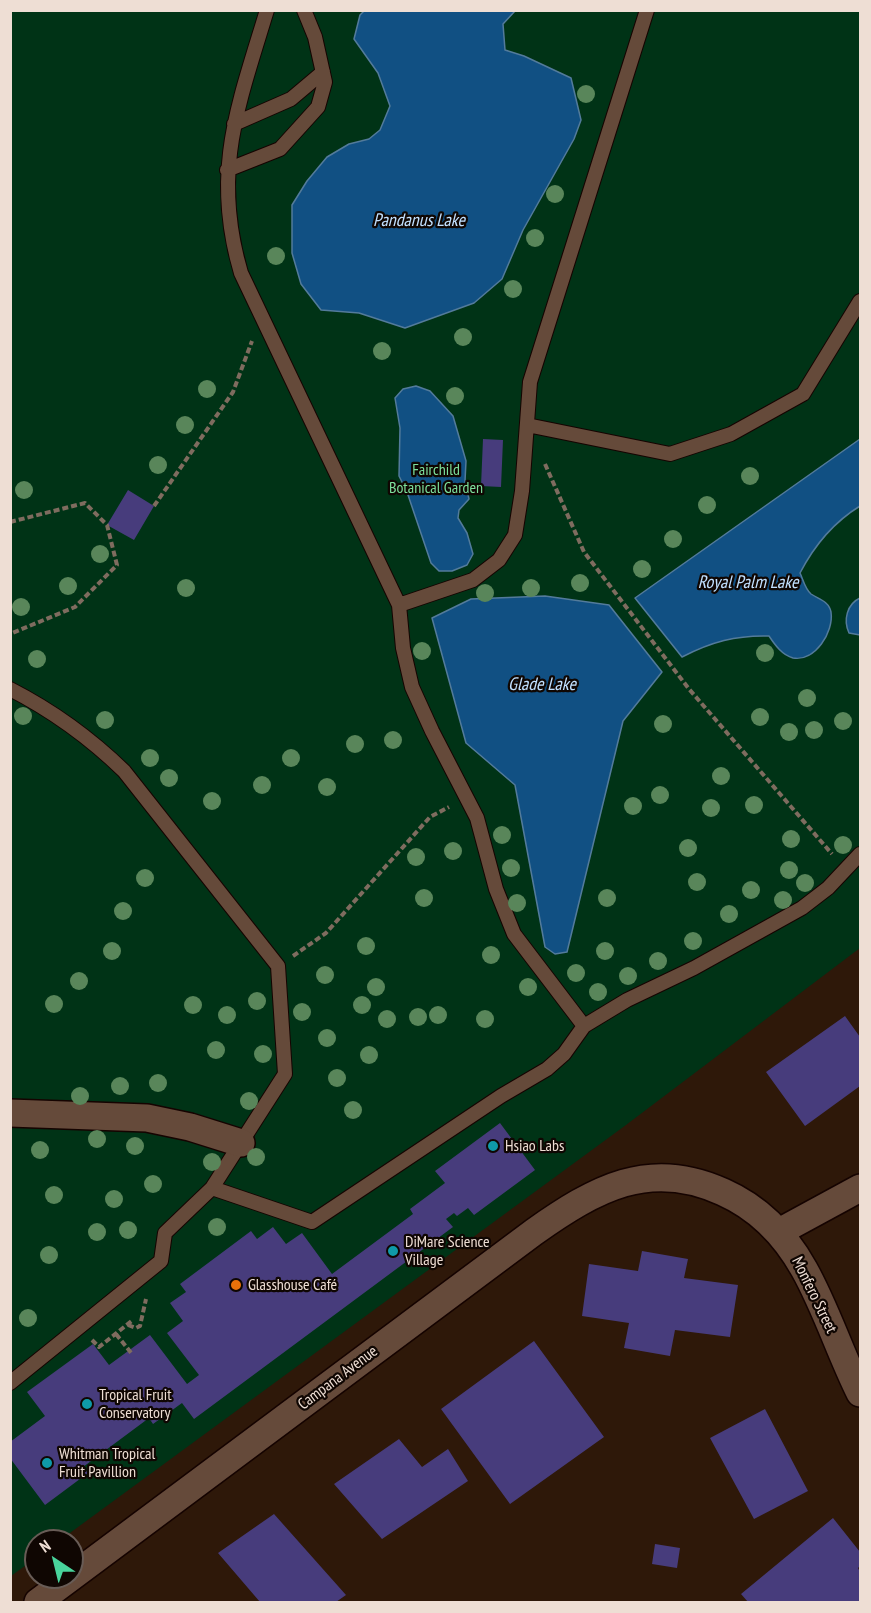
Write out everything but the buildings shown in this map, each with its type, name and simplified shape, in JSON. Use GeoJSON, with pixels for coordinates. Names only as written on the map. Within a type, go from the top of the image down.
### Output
{"type":"FeatureCollection","features":[{"type":"Feature","properties":{"kind":"street"},"geometry":{"type":"LineString","coordinates":[[10,1113],[102,1114],[147,1118],[190,1127],[241,1143]]}},
{"type":"Feature","properties":{"kind":"street","name":"Monfero Street"},"geometry":{"type":"LineString","coordinates":[[650,1177],[689,1178],[712,1186],[748,1206],[780,1232],[805,1270],[861,1393]]}},
{"type":"Feature","properties":{"kind":"street","name":"Campana Avenue"},"geometry":{"type":"LineString","coordinates":[[38,1602],[557,1215],[575,1203],[615,1185],[650,1177]]}},
{"type":"Feature","properties":{"kind":"street"},"geometry":{"type":"LineString","coordinates":[[780,1232],[861,1188]]}},
{"type":"Feature","properties":{"kind":"lane"},"geometry":{"type":"LineString","coordinates":[[267,10],[234,124],[227,170],[229,221],[235,253],[245,283],[314,432],[399,605],[403,648],[412,687],[477,818],[496,889],[514,934],[584,1026]]}},
{"type":"Feature","properties":{"kind":"lane"},"geometry":{"type":"LineString","coordinates":[[227,170],[280,149],[318,107],[325,82],[315,37],[304,10]]}},
{"type":"Feature","properties":{"kind":"lane"},"geometry":{"type":"LineString","coordinates":[[399,605],[463,585],[483,573],[504,554],[518,522],[530,382],[647,10]]}},
{"type":"Feature","properties":{"kind":"lane"},"geometry":{"type":"LineString","coordinates":[[234,124],[291,99],[323,72]]}},
{"type":"Feature","properties":{"kind":"lane"},"geometry":{"type":"LineString","coordinates":[[527,425],[670,454],[731,434],[803,394],[861,301]]}},
{"type":"Feature","properties":{"kind":"lane"},"geometry":{"type":"LineString","coordinates":[[10,689],[60,716],[96,744],[123,771],[278,966],[285,1074],[212,1188],[165,1233],[161,1261],[10,1383]]}},
{"type":"Feature","properties":{"kind":"lane"},"geometry":{"type":"LineString","coordinates":[[212,1188],[312,1222],[501,1096],[547,1069],[576,1041],[584,1026],[627,1000],[777,924],[815,899],[861,854]]}},
{"type":"Feature","properties":{"kind":"path"},"geometry":{"type":"LineString","coordinates":[[154,506],[233,392],[261,315]]}},
{"type":"Feature","properties":{"kind":"path"},"geometry":{"type":"LineString","coordinates":[[527,425],[584,552],[689,689],[846,870]]}},
{"type":"Feature","properties":{"kind":"path"},"geometry":{"type":"LineString","coordinates":[[10,522],[85,503],[107,525],[117,565],[75,607],[10,634]]}},
{"type":"Feature","properties":{"kind":"path"},"geometry":{"type":"LineString","coordinates":[[278,966],[326,933],[430,817],[467,797]]}},
{"type":"Feature","properties":{"kind":"path"},"geometry":{"type":"LineString","coordinates":[[128,1325],[136,1328],[143,1318],[147,1293],[146,1273]]}},
{"type":"Feature","properties":{"kind":"path"},"geometry":{"type":"LineString","coordinates":[[102,1345],[133,1320]]}},
{"type":"Feature","properties":{"kind":"path"},"geometry":{"type":"LineString","coordinates":[[116,1334],[132,1354]]}},
{"type":"Feature","properties":{"kind":"green space","name":"Fairchild Botanical Garden"},"geometry":{"type":"Polygon","coordinates":[[[11,11],[860,11],[860,948],[626,1125],[75,1529],[24,1529],[24,1567],[11,1576],[11,11]]]}},
{"type":"Feature","properties":{"kind":"water","name":"Pandanus Lake"},"geometry":{"type":"Polygon","coordinates":[[[364,11],[515,11],[503,24],[505,50],[524,56],[571,78],[581,120],[574,139],[523,230],[502,279],[474,303],[405,328],[359,313],[321,310],[301,284],[292,253],[292,205],[307,181],[327,157],[349,144],[369,139],[380,130],[390,106],[378,73],[354,39],[360,15],[364,11]]]}},
{"type":"Feature","properties":{"kind":"water"},"geometry":{"type":"Polygon","coordinates":[[[416,386],[430,391],[453,416],[466,461],[465,481],[469,499],[459,510],[458,518],[467,533],[473,554],[467,565],[452,571],[439,571],[431,563],[407,492],[399,476],[400,428],[395,398],[403,389],[416,386]]]}},
{"type":"Feature","properties":{"kind":"water","name":"Royal Palm Lake"},"geometry":{"type":"Polygon","coordinates":[[[860,439],[860,506],[826,535],[800,573],[809,592],[830,608],[829,628],[821,644],[809,655],[793,658],[782,652],[769,636],[735,638],[703,647],[682,657],[635,598],[860,439]]]}},
{"type":"Feature","properties":{"kind":"water","name":"Glade Lake"},"geometry":{"type":"Polygon","coordinates":[[[545,596],[609,605],[662,672],[623,721],[567,952],[555,954],[545,947],[515,785],[466,743],[432,618],[471,599],[545,596]]]}},
{"type":"Feature","properties":{"kind":"water"},"geometry":{"type":"Polygon","coordinates":[[[860,598],[860,635],[849,633],[846,618],[849,608],[860,598]]]}},
{"type":"Feature","properties":{"kind":"place","name":"Hsiao Labs"},"geometry":{"type":"Point","coordinates":[493,1146]}},
{"type":"Feature","properties":{"kind":"place","name":"DiMare Science Village"},"geometry":{"type":"Point","coordinates":[393,1251]}},
{"type":"Feature","properties":{"kind":"place","name":"Glasshouse Café"},"geometry":{"type":"Point","coordinates":[236,1285]}},
{"type":"Feature","properties":{"kind":"place","name":"Tropical Fruit Conservatory"},"geometry":{"type":"Point","coordinates":[87,1404]}},
{"type":"Feature","properties":{"kind":"place","name":"Whitman Tropical Fruit Pavillion"},"geometry":{"type":"Point","coordinates":[47,1463]}}]}
